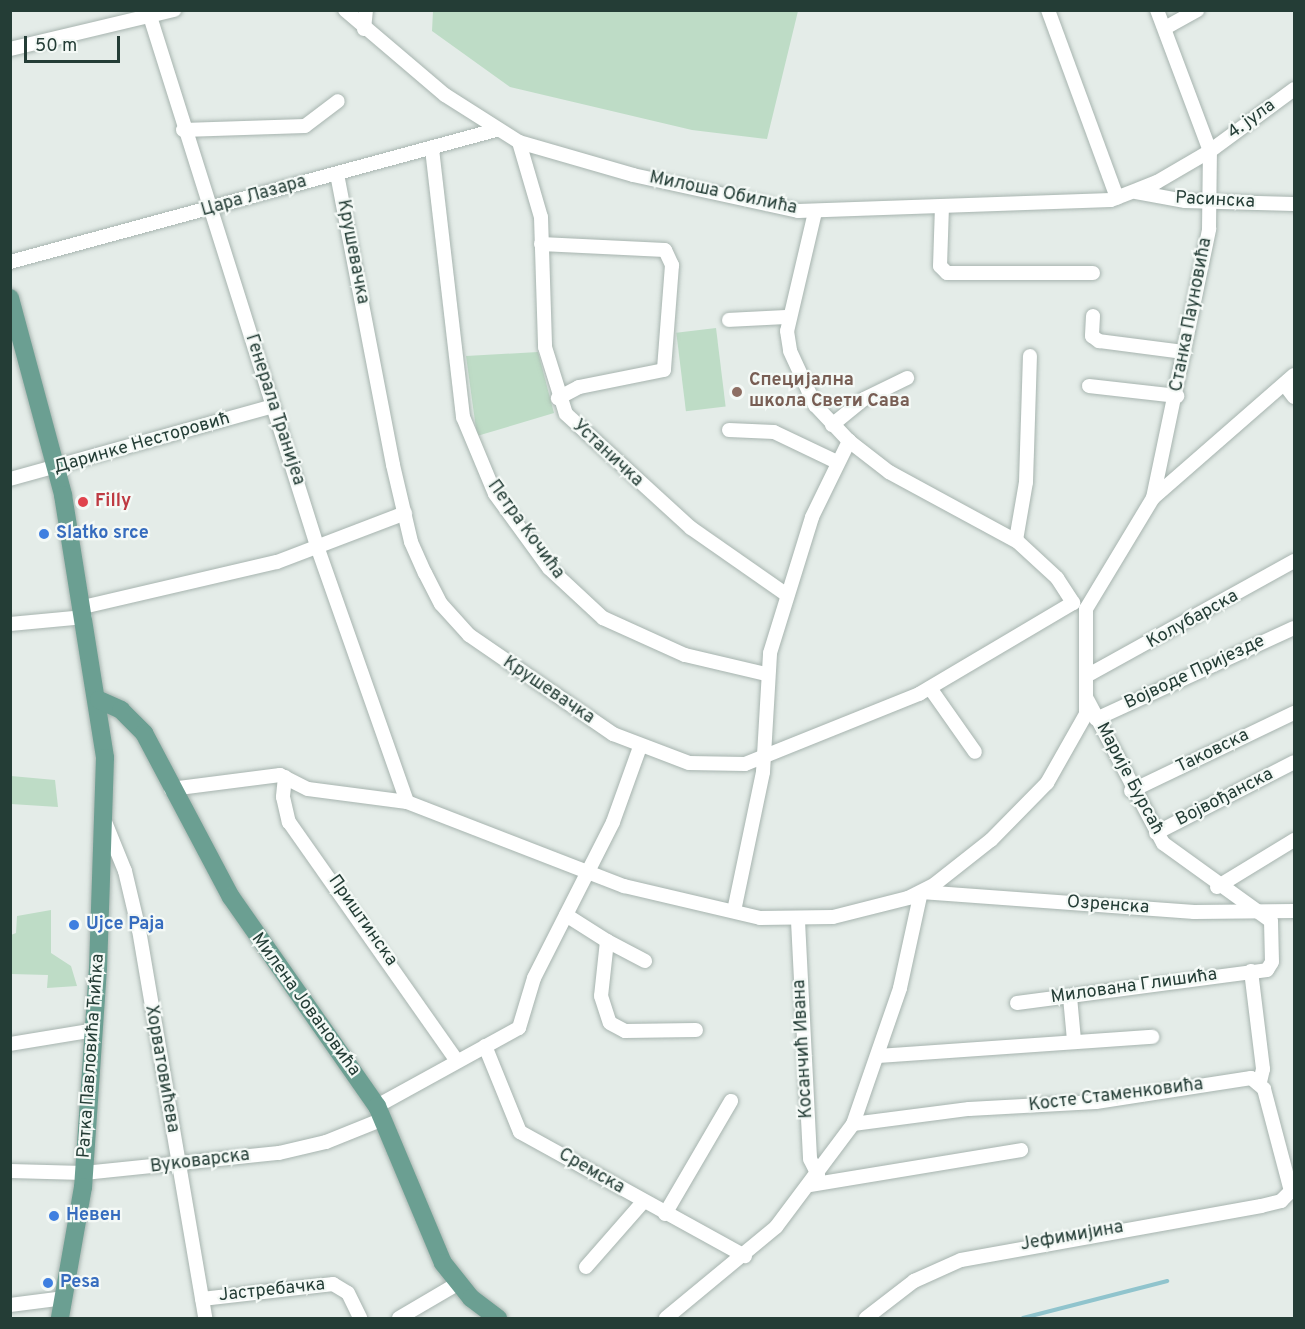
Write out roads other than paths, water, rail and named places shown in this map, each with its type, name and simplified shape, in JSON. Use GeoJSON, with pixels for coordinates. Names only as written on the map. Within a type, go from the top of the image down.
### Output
{"type":"FeatureCollection","features":[{"type":"Feature","properties":{"kind":"main road","name":"Ратка Павловића Ћићка"},"geometry":{"type":"LineString","coordinates":[[10,298],[57,468],[84,612],[99,700],[105,822],[95,1030],[84,1173],[60,1318]]}},
{"type":"Feature","properties":{"kind":"main road","name":"Милена Јовановића"},"geometry":{"type":"LineString","coordinates":[[99,700],[138,724],[171,789],[268,957],[380,1112],[430,1239],[457,1284],[498,1318]]}},
{"type":"Feature","properties":{"kind":"street"},"geometry":{"type":"LineString","coordinates":[[10,49],[149,13],[174,10]]}},
{"type":"Feature","properties":{"kind":"street","name":"Милоша Обилића"},"geometry":{"type":"LineString","coordinates":[[345,10],[364,29],[496,130],[519,142],[655,180],[815,212],[1117,198],[1136,192],[1210,151]]}},
{"type":"Feature","properties":{"kind":"street"},"geometry":{"type":"LineString","coordinates":[[364,29],[366,10]]}},
{"type":"Feature","properties":{"kind":"street"},"geometry":{"type":"LineString","coordinates":[[1048,10],[1117,198]]}},
{"type":"Feature","properties":{"kind":"street","name":"Станка Пауновића"},"geometry":{"type":"LineString","coordinates":[[1086,609],[1153,498],[1177,396],[1209,202],[1210,151],[1157,10]]}},
{"type":"Feature","properties":{"kind":"street"},"geometry":{"type":"LineString","coordinates":[[1165,28],[1197,10]]}},
{"type":"Feature","properties":{"kind":"street","name":"Генерала Транијеа"},"geometry":{"type":"LineString","coordinates":[[149,13],[183,130],[318,549],[406,802]]}},
{"type":"Feature","properties":{"kind":"street","name":"4. јула"},"geometry":{"type":"LineString","coordinates":[[1210,151],[1294,89]]}},
{"type":"Feature","properties":{"kind":"street"},"geometry":{"type":"LineString","coordinates":[[183,130],[305,126],[338,101]]}},
{"type":"Feature","properties":{"kind":"street","name":"Цара Лазара"},"geometry":{"type":"LineString","coordinates":[[10,262],[210,210],[496,130]]}},
{"type":"Feature","properties":{"kind":"street","name":"Устаничка"},"geometry":{"type":"LineString","coordinates":[[519,142],[542,217],[543,328],[558,398],[576,427],[640,485],[787,595]]}},
{"type":"Feature","properties":{"kind":"street","name":"Петра Кочића"},"geometry":{"type":"LineString","coordinates":[[432,149],[463,417],[495,494],[549,568],[603,618],[695,658],[766,674]]}},
{"type":"Feature","properties":{"kind":"street","name":"Крушевачка"},"geometry":{"type":"LineString","coordinates":[[337,174],[405,513],[416,554],[457,624],[525,678],[640,747],[718,766],[765,755],[930,688],[1073,603]]}},
{"type":"Feature","properties":{"kind":"street","name":"Расинска"},"geometry":{"type":"LineString","coordinates":[[1136,192],[1209,202],[1294,204]]}},
{"type":"Feature","properties":{"kind":"street"},"geometry":{"type":"LineString","coordinates":[[942,206],[940,266],[947,273],[1093,273]]}},
{"type":"Feature","properties":{"kind":"street"},"geometry":{"type":"LineString","coordinates":[[171,789],[285,777],[308,789],[406,802],[585,874],[734,911],[798,921],[849,914],[921,892],[991,840],[1047,783],[1072,744],[1088,701],[1090,674],[1086,609],[1073,603],[1052,572],[1016,540],[908,485],[849,441],[832,425],[798,373],[787,341],[789,317],[815,212]]}},
{"type":"Feature","properties":{"kind":"street"},"geometry":{"type":"LineString","coordinates":[[541,244],[665,250],[672,266],[664,370],[579,387],[558,398]]}},
{"type":"Feature","properties":{"kind":"street"},"geometry":{"type":"LineString","coordinates":[[1093,316],[1092,336],[1099,341],[1184,352]]}},
{"type":"Feature","properties":{"kind":"street"},"geometry":{"type":"LineString","coordinates":[[729,320],[789,317]]}},
{"type":"Feature","properties":{"kind":"street"},"geometry":{"type":"LineString","coordinates":[[1016,540],[1026,482],[1030,356]]}},
{"type":"Feature","properties":{"kind":"street"},"geometry":{"type":"LineString","coordinates":[[832,425],[864,399],[907,378]]}},
{"type":"Feature","properties":{"kind":"street"},"geometry":{"type":"LineString","coordinates":[[1153,498],[1290,380],[1294,397]]}},
{"type":"Feature","properties":{"kind":"street"},"geometry":{"type":"LineString","coordinates":[[1089,386],[1177,396]]}},
{"type":"Feature","properties":{"kind":"street","name":"Даринке Несторовић"},"geometry":{"type":"LineString","coordinates":[[10,479],[57,468],[273,406]]}},
{"type":"Feature","properties":{"kind":"street"},"geometry":{"type":"LineString","coordinates":[[729,430],[774,432],[837,462]]}},
{"type":"Feature","properties":{"kind":"street"},"geometry":{"type":"LineString","coordinates":[[734,911],[765,755],[766,674],[787,595],[812,517],[849,441]]}},
{"type":"Feature","properties":{"kind":"street"},"geometry":{"type":"LineString","coordinates":[[10,624],[84,612],[318,549],[405,513]]}},
{"type":"Feature","properties":{"kind":"street","name":"Колубарска"},"geometry":{"type":"LineString","coordinates":[[1090,674],[1294,561]]}},
{"type":"Feature","properties":{"kind":"street","name":"Војводе Пријезде"},"geometry":{"type":"LineString","coordinates":[[1096,719],[1294,628]]}},
{"type":"Feature","properties":{"kind":"street"},"geometry":{"type":"LineString","coordinates":[[930,688],[975,752]]}},
{"type":"Feature","properties":{"kind":"street","name":"Марије Бурсаћ"},"geometry":{"type":"LineString","coordinates":[[1088,701],[1131,791],[1156,833],[1176,856],[1217,886],[1260,912]]}},
{"type":"Feature","properties":{"kind":"street","name":"Таковска"},"geometry":{"type":"LineString","coordinates":[[1131,791],[1294,713]]}},
{"type":"Feature","properties":{"kind":"street","name":"Вуковарска"},"geometry":{"type":"LineString","coordinates":[[10,1172],[84,1173],[279,1153],[326,1142],[380,1112],[457,1061],[519,1028],[534,978],[585,874],[614,822],[640,747]]}},
{"type":"Feature","properties":{"kind":"street","name":"Војвођанска"},"geometry":{"type":"LineString","coordinates":[[1156,833],[1294,762]]}},
{"type":"Feature","properties":{"kind":"street","name":"Приштинска"},"geometry":{"type":"LineString","coordinates":[[285,777],[283,797],[289,822],[457,1061]]}},
{"type":"Feature","properties":{"kind":"street","name":"Хорватовићева"},"geometry":{"type":"LineString","coordinates":[[105,822],[136,918],[205,1318]]}},
{"type":"Feature","properties":{"kind":"street"},"geometry":{"type":"LineString","coordinates":[[1217,886],[1294,840]]}},
{"type":"Feature","properties":{"kind":"street"},"geometry":{"type":"LineString","coordinates":[[666,1318],[745,1256],[814,1180],[853,1124],[878,1056],[921,892]]}},
{"type":"Feature","properties":{"kind":"street","name":"Озренска"},"geometry":{"type":"LineString","coordinates":[[921,892],[1260,912],[1294,911]]}},
{"type":"Feature","properties":{"kind":"street"},"geometry":{"type":"LineString","coordinates":[[1260,912],[1271,921],[1272,962],[1267,970],[1251,971],[1263,1069],[1260,1082],[1293,1190]]}},
{"type":"Feature","properties":{"kind":"street"},"geometry":{"type":"LineString","coordinates":[[566,915],[607,941],[645,961]]}},
{"type":"Feature","properties":{"kind":"street","name":"Косанчић Ивана"},"geometry":{"type":"LineString","coordinates":[[798,921],[810,1160],[814,1180]]}},
{"type":"Feature","properties":{"kind":"street"},"geometry":{"type":"LineString","coordinates":[[607,941],[602,996],[610,1023],[625,1031],[696,1030]]}},
{"type":"Feature","properties":{"kind":"street","name":"Милована Глишића"},"geometry":{"type":"LineString","coordinates":[[1017,1003],[1251,971]]}},
{"type":"Feature","properties":{"kind":"street"},"geometry":{"type":"LineString","coordinates":[[1070,997],[1074,1040]]}},
{"type":"Feature","properties":{"kind":"street"},"geometry":{"type":"LineString","coordinates":[[10,1044],[95,1030]]}},
{"type":"Feature","properties":{"kind":"street"},"geometry":{"type":"LineString","coordinates":[[878,1056],[1152,1036]]}},
{"type":"Feature","properties":{"kind":"street","name":"Сремска"},"geometry":{"type":"LineString","coordinates":[[485,1046],[518,1130],[643,1202],[745,1256]]}},
{"type":"Feature","properties":{"kind":"street","name":"Косте Стаменковића"},"geometry":{"type":"LineString","coordinates":[[853,1124],[969,1109],[1096,1102],[1251,1078],[1260,1082]]}},
{"type":"Feature","properties":{"kind":"street"},"geometry":{"type":"LineString","coordinates":[[665,1214],[731,1101]]}},
{"type":"Feature","properties":{"kind":"street"},"geometry":{"type":"LineString","coordinates":[[814,1180],[1021,1150]]}},
{"type":"Feature","properties":{"kind":"street","name":"Јефимијина"},"geometry":{"type":"LineString","coordinates":[[866,1318],[914,1281],[961,1260],[1261,1206],[1293,1190]]}},
{"type":"Feature","properties":{"kind":"street"},"geometry":{"type":"LineString","coordinates":[[586,1267],[643,1202]]}},
{"type":"Feature","properties":{"kind":"street","name":"Јастребачка"},"geometry":{"type":"LineString","coordinates":[[202,1299],[333,1284],[348,1293],[360,1318]]}},
{"type":"Feature","properties":{"kind":"street"},"geometry":{"type":"LineString","coordinates":[[399,1318],[457,1284]]}},
{"type":"Feature","properties":{"kind":"street"},"geometry":{"type":"LineString","coordinates":[[10,1305],[65,1298]]}},
{"type":"Feature","properties":{"kind":"waterway"},"geometry":{"type":"LineString","coordinates":[[1023,1318],[1167,1281]]}},
{"type":"Feature","properties":{"kind":"place","name":"Специјална школа Свети Сава"},"geometry":{"type":"Point","coordinates":[737,392]}},
{"type":"Feature","properties":{"kind":"place","name":"Filly"},"geometry":{"type":"Point","coordinates":[83,502]}},
{"type":"Feature","properties":{"kind":"place","name":"Slatko srce"},"geometry":{"type":"Point","coordinates":[44,534]}},
{"type":"Feature","properties":{"kind":"place","name":"Ujce Paja"},"geometry":{"type":"Point","coordinates":[74,925]}},
{"type":"Feature","properties":{"kind":"place","name":"Невен"},"geometry":{"type":"Point","coordinates":[54,1216]}},
{"type":"Feature","properties":{"kind":"place","name":"Pesa"},"geometry":{"type":"Point","coordinates":[48,1283]}}]}
